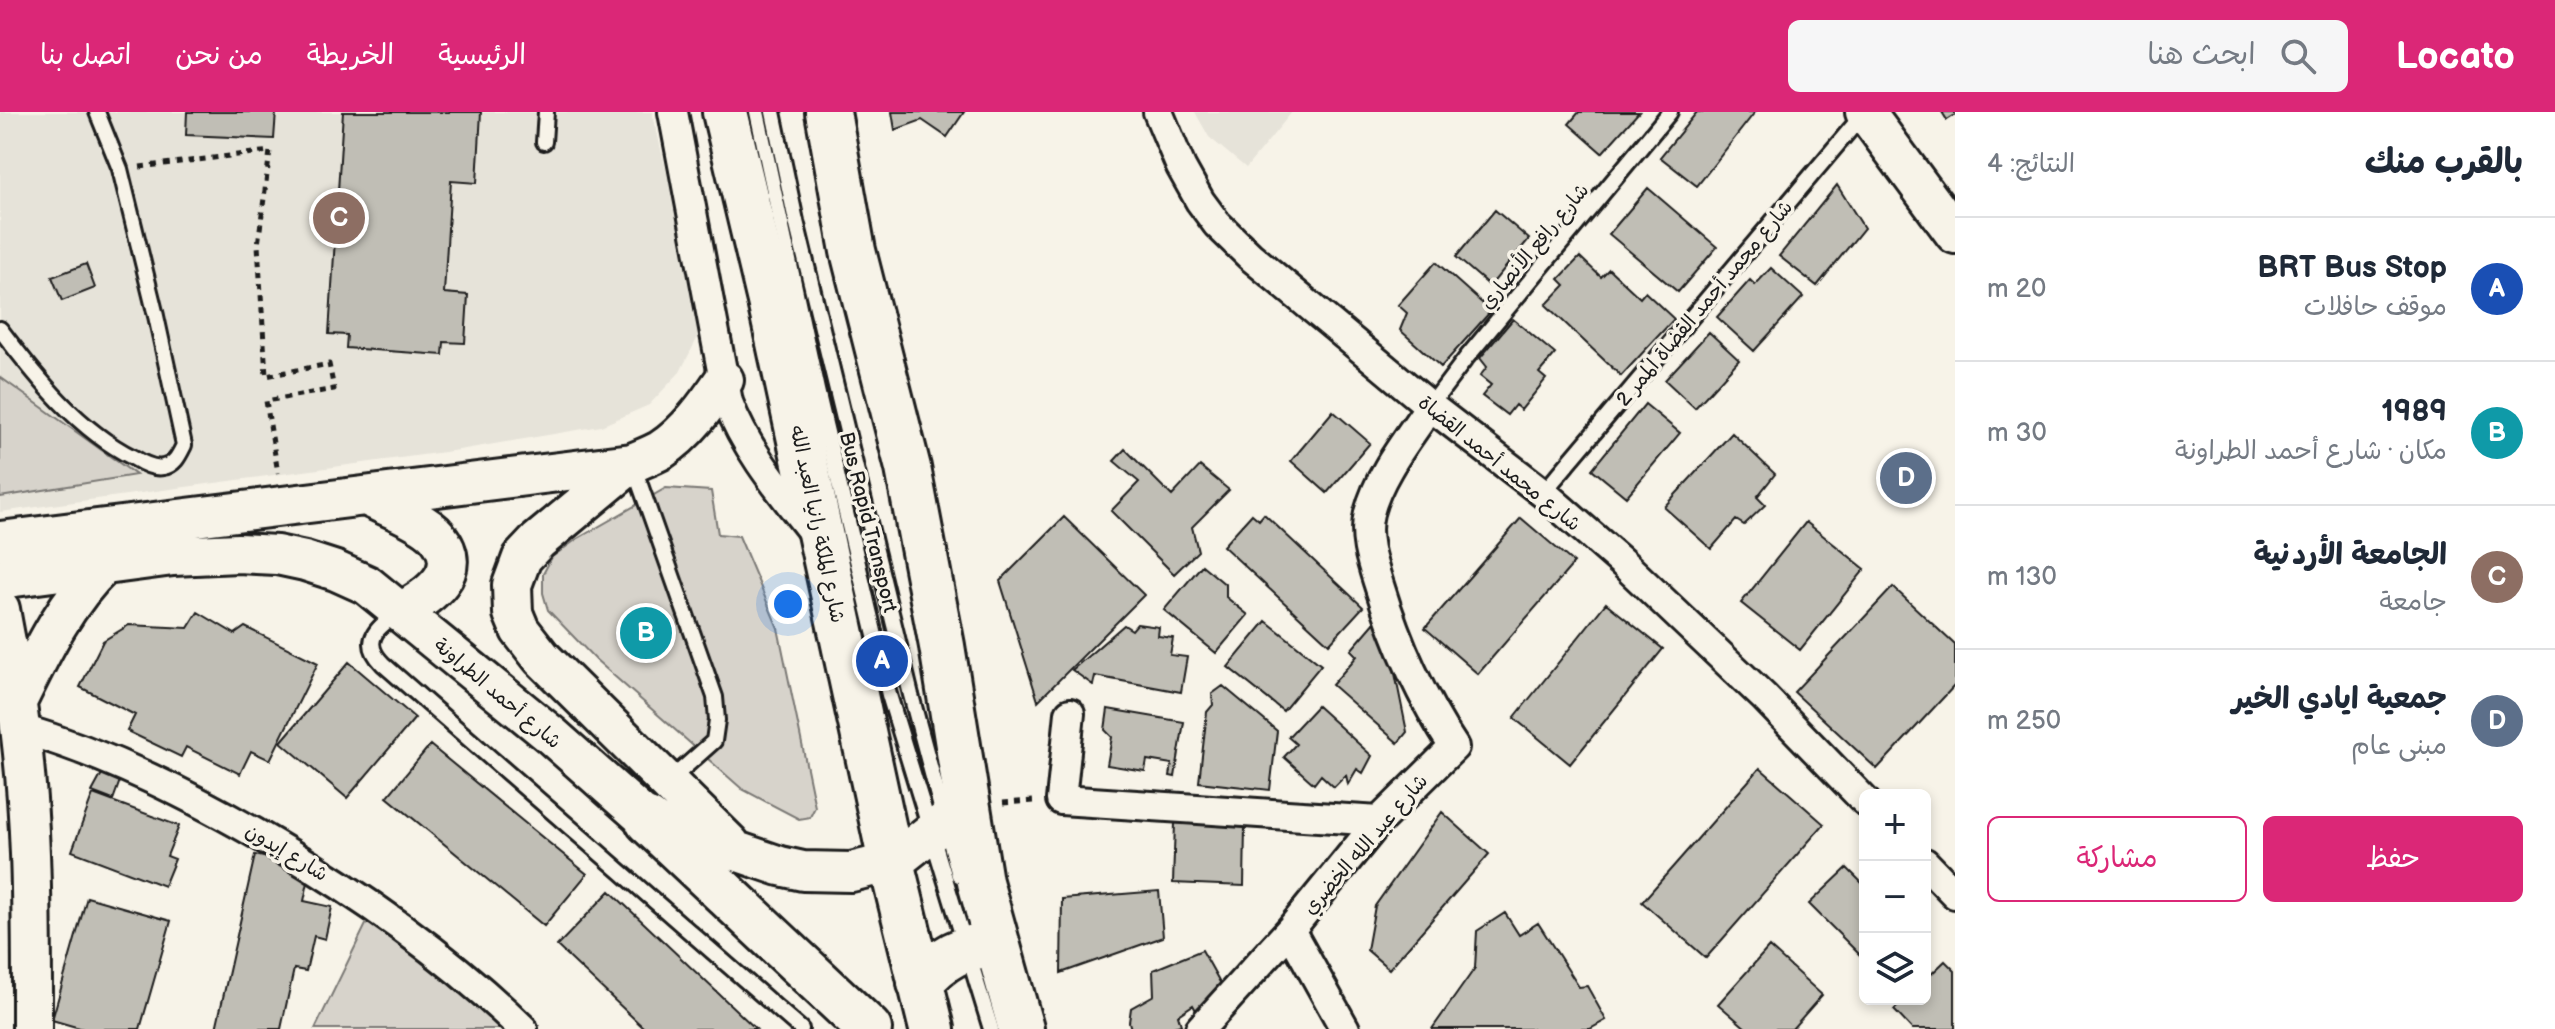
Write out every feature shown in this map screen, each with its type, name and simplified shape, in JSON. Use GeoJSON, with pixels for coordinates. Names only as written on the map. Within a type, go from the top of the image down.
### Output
{"type":"FeatureCollection","features":[{"type":"Feature","properties":{"kind":"main road","name":"شارع الملكة رانيا العبد الله"},"geometry":{"type":"LineString","coordinates":[[725,112],[770,301],[891,862],[932,1029]]}},
{"type":"Feature","properties":{"kind":"main road"},"geometry":{"type":"LineString","coordinates":[[828,112],[853,251],[908,468],[942,646],[947,819],[980,882],[980,946],[1021,1029]]}},
{"type":"Feature","properties":{"kind":"main road"},"geometry":{"type":"LineString","coordinates":[[648,821],[869,1029]]}},
{"type":"Feature","properties":{"kind":"main road"},"geometry":{"type":"LineString","coordinates":[[920,983],[940,962],[980,946]]}},
{"type":"Feature","properties":{"kind":"street"},"geometry":{"type":"LineString","coordinates":[[673,112],[724,380],[735,421],[777,487],[824,547]]}},
{"type":"Feature","properties":{"kind":"street","name":"شارع محمد أحمد القضاة"},"geometry":{"type":"LineString","coordinates":[[1158,112],[1181,167],[1217,224],[1282,284],[1430,406],[1543,493],[1623,563],[1764,697],[1859,795]]}},
{"type":"Feature","properties":{"kind":"street"},"geometry":{"type":"LineString","coordinates":[[1865,112],[1955,234]]}},
{"type":"Feature","properties":{"kind":"street"},"geometry":{"type":"LineString","coordinates":[[724,380],[709,403],[661,450],[632,463],[538,541],[522,558],[512,585],[513,613],[520,630],[541,657],[739,853]]}},
{"type":"Feature","properties":{"kind":"street","name":"شارع عبد الله الخضري"},"geometry":{"type":"LineString","coordinates":[[1345,1029],[1290,930],[1379,821],[1454,747],[1417,686],[1402,653],[1372,562],[1366,533],[1377,492],[1430,406]]}},
{"type":"Feature","properties":{"kind":"street"},"geometry":{"type":"LineString","coordinates":[[0,541],[632,463]]}},
{"type":"Feature","properties":{"kind":"street"},"geometry":{"type":"LineString","coordinates":[[366,496],[424,526],[437,536],[446,552],[442,581],[429,596],[400,612]]}},
{"type":"Feature","properties":{"kind":"street","name":"شارع أحمد الطراونة"},"geometry":{"type":"LineString","coordinates":[[0,579],[173,556],[277,555],[336,571],[367,585],[551,735],[648,821],[780,866],[822,872],[851,872],[891,862],[947,819]]}},
{"type":"Feature","properties":{"kind":"street"},"geometry":{"type":"LineString","coordinates":[[18,715],[65,613],[92,576],[105,564]]}},
{"type":"Feature","properties":{"kind":"street"},"geometry":{"type":"LineString","coordinates":[[0,609],[18,715],[31,892],[32,1029]]}},
{"type":"Feature","properties":{"kind":"street"},"geometry":{"type":"LineString","coordinates":[[1070,713],[1061,800],[1379,821]]}},
{"type":"Feature","properties":{"kind":"street","name":"شارع إيدون"},"geometry":{"type":"LineString","coordinates":[[18,715],[201,801],[308,864],[419,937],[523,1029]]}},
{"type":"Feature","properties":{"kind":"street"},"geometry":{"type":"LineString","coordinates":[[1931,869],[1955,894]]}},
{"type":"Feature","properties":{"kind":"street"},"geometry":{"type":"LineString","coordinates":[[1200,1029],[1290,930]]}},
{"type":"Feature","properties":{"kind":"lane"},"geometry":{"type":"LineString","coordinates":[[0,329],[32,372],[108,442],[125,454],[156,467],[165,467],[179,456],[184,445],[176,404],[120,169],[97,112]]}},
{"type":"Feature","properties":{"kind":"lane"},"geometry":{"type":"LineString","coordinates":[[544,142],[546,112]]}},
{"type":"Feature","properties":{"kind":"lane","name":"Bus Rapid Transport"},"geometry":{"type":"LineString","coordinates":[[757,112],[817,390],[889,695],[947,819]]}},
{"type":"Feature","properties":{"kind":"lane","name":"Bus Rapid Transport"},"geometry":{"type":"LineString","coordinates":[[773,112],[796,221],[947,819]]}},
{"type":"Feature","properties":{"kind":"lane","name":"شارع رافع الأنصاري"},"geometry":{"type":"LineString","coordinates":[[1430,406],[1670,112]]}},
{"type":"Feature","properties":{"kind":"lane","name":"شارع محمد أحمد القضاة الممر 2"},"geometry":{"type":"LineString","coordinates":[[1543,493],[1865,112]]}},
{"type":"Feature","properties":{"kind":"lane"},"geometry":{"type":"LineString","coordinates":[[632,463],[715,697],[717,720],[714,741],[669,782]]}},
{"type":"Feature","properties":{"kind":"lane"},"geometry":{"type":"LineString","coordinates":[[400,612],[378,627],[373,636],[372,647],[376,657],[801,1029]]}},
{"type":"Feature","properties":{"kind":"lane"},"geometry":{"type":"LineString","coordinates":[[980,946],[991,1029]]}},
{"type":"Feature","properties":{"kind":"lane"},"geometry":{"type":"LineString","coordinates":[[980,946],[1002,1029]]}},
{"type":"Feature","properties":{"kind":"path"},"geometry":{"type":"LineString","coordinates":[[120,169],[270,151],[258,245],[266,376],[329,364],[334,389],[266,401],[284,506]]}},
{"type":"Feature","properties":{"kind":"path"},"geometry":{"type":"LineString","coordinates":[[947,819],[1061,800]]}},
{"type":"Feature","properties":{"kind":"shaded area"},"geometry":{"type":"Polygon","coordinates":[[[0,112],[652,112],[704,325],[680,372],[649,405],[601,426],[459,450],[0,512],[0,112]]]}},
{"type":"Feature","properties":{"kind":"shaded area"},"geometry":{"type":"Polygon","coordinates":[[[1195,112],[1292,112],[1246,168],[1209,137],[1195,112]]]}},
{"type":"Feature","properties":{"kind":"shaded area"},"geometry":{"type":"Polygon","coordinates":[[[0,377],[136,475],[0,497],[0,377]]]}},
{"type":"Feature","properties":{"kind":"shaded area"},"geometry":{"type":"Polygon","coordinates":[[[666,488],[711,491],[718,534],[739,536],[778,628],[815,807],[810,817],[799,819],[742,789],[595,659],[548,610],[543,593],[543,574],[552,557],[577,539],[666,488]]]}},
{"type":"Feature","properties":{"kind":"shaded area"},"geometry":{"type":"Polygon","coordinates":[[[372,912],[513,1029],[315,1029],[372,912]]]}},
{"type":"Feature","properties":{"kind":"building"},"geometry":{"type":"Polygon","coordinates":[[[187,112],[276,112],[274,139],[186,135],[187,112]]]}},
{"type":"Feature","properties":{"kind":"building"},"geometry":{"type":"Polygon","coordinates":[[[343,112],[481,112],[477,183],[451,181],[444,293],[468,295],[465,343],[444,342],[443,355],[346,348],[347,335],[329,334],[343,112]]]}},
{"type":"Feature","properties":{"kind":"building"},"geometry":{"type":"Polygon","coordinates":[[[892,112],[964,112],[947,137],[922,120],[895,130],[892,112]]]}},
{"type":"Feature","properties":{"kind":"building"},"geometry":{"type":"Polygon","coordinates":[[[1579,112],[1639,112],[1602,153],[1569,124],[1579,112]]]}},
{"type":"Feature","properties":{"kind":"building"},"geometry":{"type":"Polygon","coordinates":[[[1697,112],[1755,112],[1697,186],[1660,157],[1697,112]]]}},
{"type":"Feature","properties":{"kind":"building"},"geometry":{"type":"Polygon","coordinates":[[[1942,112],[1955,112],[1955,115],[1947,120],[1942,112]]]}},
{"type":"Feature","properties":{"kind":"building"},"geometry":{"type":"Polygon","coordinates":[[[1837,185],[1864,228],[1817,286],[1779,256],[1837,185]]]}},
{"type":"Feature","properties":{"kind":"building"},"geometry":{"type":"Polygon","coordinates":[[[1648,188],[1717,247],[1678,292],[1609,234],[1648,188]]]}},
{"type":"Feature","properties":{"kind":"building"},"geometry":{"type":"Polygon","coordinates":[[[1495,210],[1529,239],[1490,286],[1456,257],[1495,210]]]}},
{"type":"Feature","properties":{"kind":"building"},"geometry":{"type":"Polygon","coordinates":[[[1580,257],[1601,277],[1609,269],[1640,298],[1645,292],[1674,319],[1621,376],[1546,305],[1565,285],[1559,279],[1580,257]]]}},
{"type":"Feature","properties":{"kind":"building"},"geometry":{"type":"Polygon","coordinates":[[[1436,262],[1491,311],[1441,367],[1400,330],[1407,313],[1398,305],[1436,262]]]}},
{"type":"Feature","properties":{"kind":"building"},"geometry":{"type":"Polygon","coordinates":[[[86,264],[95,288],[62,301],[52,277],[86,264]]]}},
{"type":"Feature","properties":{"kind":"building"},"geometry":{"type":"Polygon","coordinates":[[[1771,268],[1803,297],[1754,351],[1717,317],[1750,280],[1755,285],[1771,268]]]}},
{"type":"Feature","properties":{"kind":"building"},"geometry":{"type":"Polygon","coordinates":[[[1513,319],[1555,354],[1539,373],[1546,379],[1521,410],[1515,405],[1507,415],[1482,396],[1491,385],[1480,376],[1487,367],[1480,358],[1513,319]]]}},
{"type":"Feature","properties":{"kind":"building"},"geometry":{"type":"Polygon","coordinates":[[[1709,332],[1739,360],[1695,408],[1665,380],[1709,332]]]}},
{"type":"Feature","properties":{"kind":"building"},"geometry":{"type":"Polygon","coordinates":[[[1645,404],[1680,433],[1626,497],[1592,469],[1645,404]]]}},
{"type":"Feature","properties":{"kind":"building"},"geometry":{"type":"Polygon","coordinates":[[[1333,411],[1370,443],[1327,493],[1291,461],[1333,411]]]}},
{"type":"Feature","properties":{"kind":"building"},"geometry":{"type":"Polygon","coordinates":[[[1732,433],[1775,474],[1757,497],[1765,505],[1744,525],[1736,520],[1711,549],[1664,507],[1732,433]]]}},
{"type":"Feature","properties":{"kind":"building"},"geometry":{"type":"Polygon","coordinates":[[[1125,449],[1172,496],[1200,466],[1229,490],[1192,527],[1198,551],[1174,574],[1111,511],[1139,482],[1114,461],[1125,449]]]}},
{"type":"Feature","properties":{"kind":"building"},"geometry":{"type":"Polygon","coordinates":[[[1252,514],[1259,520],[1264,514],[1363,607],[1329,644],[1223,546],[1252,514]]]}},
{"type":"Feature","properties":{"kind":"building"},"geometry":{"type":"Polygon","coordinates":[[[1064,517],[1144,595],[1038,701],[1000,581],[1064,517]]]}},
{"type":"Feature","properties":{"kind":"building"},"geometry":{"type":"Polygon","coordinates":[[[1521,518],[1574,563],[1478,674],[1425,628],[1521,518]]]}},
{"type":"Feature","properties":{"kind":"building"},"geometry":{"type":"Polygon","coordinates":[[[1806,522],[1865,569],[1800,650],[1741,603],[1806,522]]]}},
{"type":"Feature","properties":{"kind":"building"},"geometry":{"type":"Polygon","coordinates":[[[1202,565],[1226,585],[1226,597],[1248,615],[1216,653],[1164,610],[1202,565]]]}},
{"type":"Feature","properties":{"kind":"building"},"geometry":{"type":"Polygon","coordinates":[[[1893,587],[1955,645],[1955,685],[1877,769],[1794,692],[1893,587]]]}},
{"type":"Feature","properties":{"kind":"building"},"geometry":{"type":"Polygon","coordinates":[[[1606,603],[1663,649],[1570,764],[1514,718],[1606,603]]]}},
{"type":"Feature","properties":{"kind":"building"},"geometry":{"type":"Polygon","coordinates":[[[198,612],[235,634],[245,627],[318,663],[270,760],[251,751],[240,774],[186,747],[181,757],[127,731],[135,715],[80,687],[103,641],[129,625],[188,628],[198,612]]]}},
{"type":"Feature","properties":{"kind":"building"},"geometry":{"type":"Polygon","coordinates":[[[1266,621],[1321,665],[1283,711],[1228,667],[1266,621]]]}},
{"type":"Feature","properties":{"kind":"building"},"geometry":{"type":"Polygon","coordinates":[[[1376,621],[1386,629],[1407,732],[1398,743],[1332,685],[1357,656],[1351,650],[1376,621]]]}},
{"type":"Feature","properties":{"kind":"building"},"geometry":{"type":"Polygon","coordinates":[[[1137,624],[1159,627],[1158,636],[1173,638],[1170,655],[1187,657],[1181,692],[1095,676],[1093,685],[1072,670],[1124,625],[1132,630],[1137,624]]]}},
{"type":"Feature","properties":{"kind":"building"},"geometry":{"type":"Polygon","coordinates":[[[349,662],[415,718],[347,798],[281,742],[349,662]]]}},
{"type":"Feature","properties":{"kind":"building"},"geometry":{"type":"Polygon","coordinates":[[[1223,686],[1277,731],[1270,790],[1199,782],[1207,712],[1213,705],[1212,694],[1223,686]]]}},
{"type":"Feature","properties":{"kind":"building"},"geometry":{"type":"Polygon","coordinates":[[[1317,706],[1372,756],[1363,773],[1357,769],[1348,784],[1346,775],[1334,787],[1321,775],[1314,784],[1284,757],[1296,744],[1288,737],[1317,706]]]}},
{"type":"Feature","properties":{"kind":"building"},"geometry":{"type":"Polygon","coordinates":[[[1108,709],[1184,722],[1175,777],[1170,776],[1172,764],[1147,760],[1145,771],[1107,765],[1112,737],[1105,730],[1108,709]]]}},
{"type":"Feature","properties":{"kind":"building"},"geometry":{"type":"Polygon","coordinates":[[[430,745],[587,874],[544,926],[387,797],[430,745]]]}},
{"type":"Feature","properties":{"kind":"building"},"geometry":{"type":"Polygon","coordinates":[[[105,768],[122,775],[113,800],[92,792],[105,768]]]}},
{"type":"Feature","properties":{"kind":"building"},"geometry":{"type":"Polygon","coordinates":[[[1760,768],[1824,824],[1706,958],[1642,902],[1760,768]]]}},
{"type":"Feature","properties":{"kind":"building"},"geometry":{"type":"Polygon","coordinates":[[[93,794],[179,826],[167,856],[175,859],[164,886],[72,851],[93,794]]]}},
{"type":"Feature","properties":{"kind":"building"},"geometry":{"type":"Polygon","coordinates":[[[1442,812],[1489,854],[1389,969],[1367,950],[1375,906],[1442,812]]]}},
{"type":"Feature","properties":{"kind":"building"},"geometry":{"type":"Polygon","coordinates":[[[1175,823],[1245,825],[1244,886],[1173,883],[1175,823]]]}},
{"type":"Feature","properties":{"kind":"building"},"geometry":{"type":"Polygon","coordinates":[[[255,855],[311,868],[304,901],[332,907],[325,939],[314,936],[306,971],[294,969],[281,1029],[216,1029],[255,855]]]}},
{"type":"Feature","properties":{"kind":"building"},"geometry":{"type":"Polygon","coordinates":[[[1847,868],[1859,880],[1859,954],[1809,904],[1847,868]]]}},
{"type":"Feature","properties":{"kind":"building"},"geometry":{"type":"Polygon","coordinates":[[[610,891],[756,1029],[645,1029],[557,946],[610,891]]]}},
{"type":"Feature","properties":{"kind":"building"},"geometry":{"type":"Polygon","coordinates":[[[1159,891],[1163,937],[1061,973],[1062,899],[1159,891]]]}},
{"type":"Feature","properties":{"kind":"building"},"geometry":{"type":"Polygon","coordinates":[[[87,897],[171,921],[140,1029],[83,1029],[52,1020],[87,897]]]}},
{"type":"Feature","properties":{"kind":"building"},"geometry":{"type":"Polygon","coordinates":[[[1505,913],[1519,935],[1538,923],[1579,987],[1587,986],[1606,1020],[1590,1029],[1432,1029],[1475,968],[1477,931],[1505,913]]]}},
{"type":"Feature","properties":{"kind":"building"},"geometry":{"type":"Polygon","coordinates":[[[1769,947],[1822,995],[1792,1029],[1747,1029],[1718,1004],[1769,947]]]}},
{"type":"Feature","properties":{"kind":"building"},"geometry":{"type":"Polygon","coordinates":[[[1202,950],[1222,986],[1198,1014],[1193,1005],[1178,1015],[1181,1025],[1166,1029],[1131,1029],[1131,1008],[1154,995],[1153,970],[1202,950]]]}},
{"type":"Feature","properties":{"kind":"building"},"geometry":{"type":"Polygon","coordinates":[[[1945,961],[1955,971],[1955,1029],[1912,1029],[1894,1010],[1899,1005],[1931,1005],[1931,974],[1945,961]]]}},
{"type":"Feature","properties":{"kind":"place","name":"الجامعة الأردنية"},"geometry":{"type":"Point","coordinates":[339,218]}},
{"type":"Feature","properties":{"kind":"place","name":"جمعية ايادي الخير"},"geometry":{"type":"Point","coordinates":[1906,478]}},
{"type":"Feature","properties":{"kind":"place","name":"1989"},"geometry":{"type":"Point","coordinates":[646,633]}},
{"type":"Feature","properties":{"kind":"place","name":"BRT Bus Stop"},"geometry":{"type":"Point","coordinates":[882,661]}}]}
